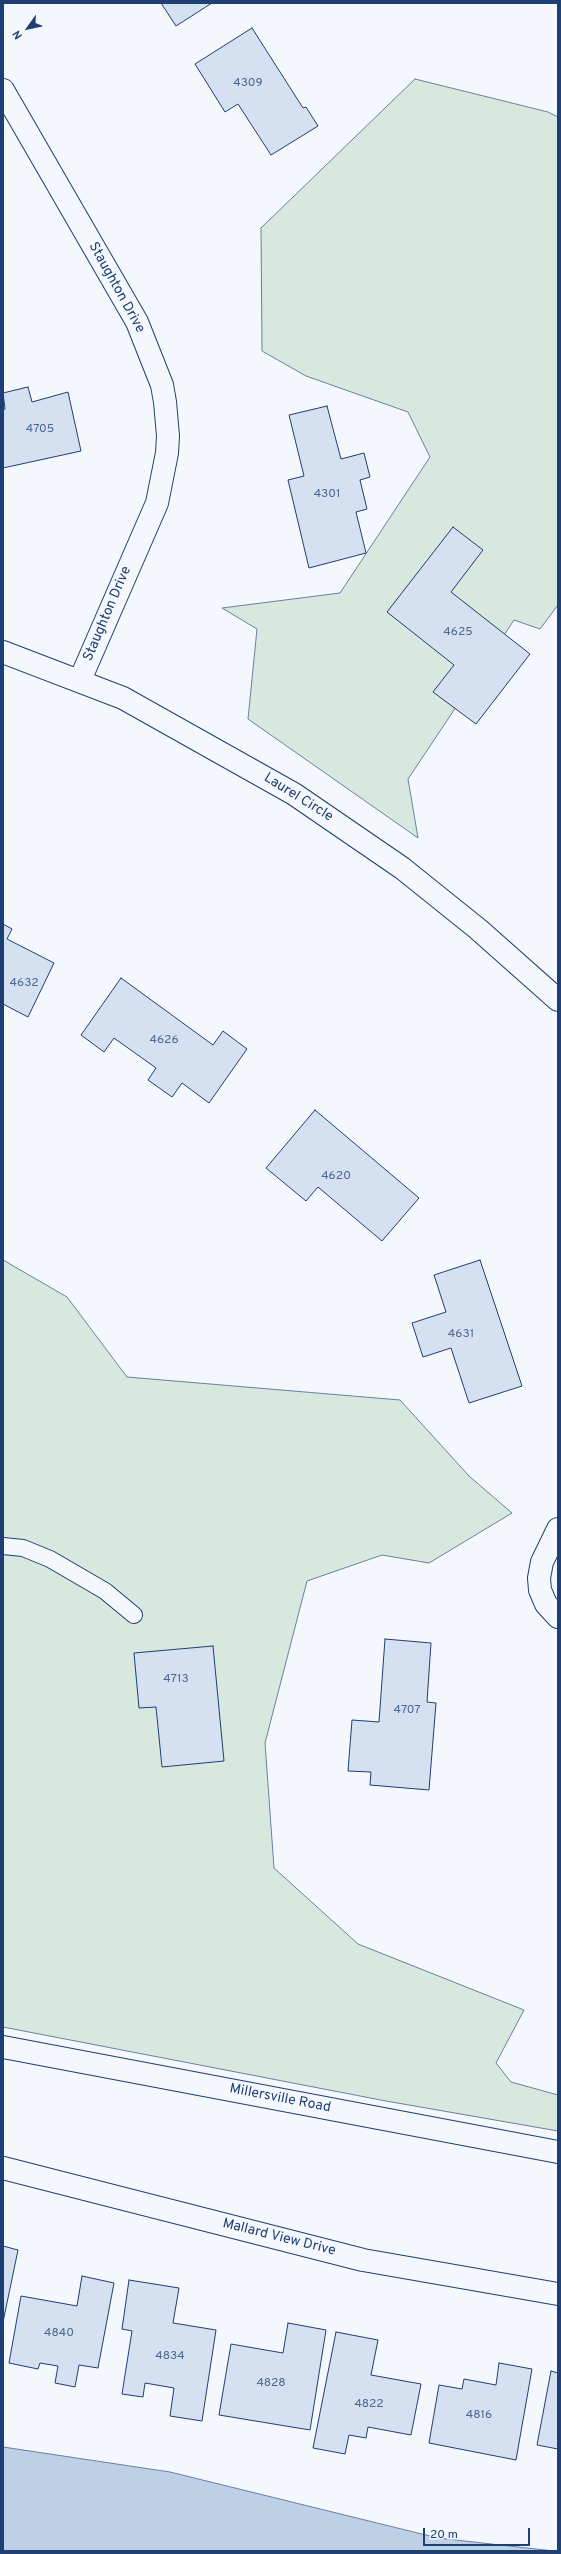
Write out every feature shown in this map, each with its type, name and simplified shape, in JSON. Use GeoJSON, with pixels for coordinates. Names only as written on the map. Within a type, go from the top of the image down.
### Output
{"type":"FeatureCollection","features":[{"type":"Feature","properties":{"kind":"street","name":"Staughton Drive"},"geometry":{"type":"LineString","coordinates":[[3,90],[137,322],[162,385],[165,402],[168,436],[167,453],[156,503],[80,680]]}},
{"type":"Feature","properties":{"kind":"street","name":"Laurel Circle"},"geometry":{"type":"LineString","coordinates":[[3,652],[80,680],[123,698],[294,794],[402,868],[478,929],[558,1000]]}},
{"type":"Feature","properties":{"kind":"street"},"geometry":{"type":"LineString","coordinates":[[558,1529],[542,1562],[539,1578],[540,1590],[546,1604],[558,1617]]}},
{"type":"Feature","properties":{"kind":"street","name":"Millersville Road"},"geometry":{"type":"LineString","coordinates":[[3,2047],[558,2152]]}},
{"type":"Feature","properties":{"kind":"street","name":"Mallard View Drive"},"geometry":{"type":"LineString","coordinates":[[3,2168],[363,2260],[558,2294]]}},
{"type":"Feature","properties":{"kind":"lane"},"geometry":{"type":"LineString","coordinates":[[3,1546],[23,1548],[50,1559],[105,1591],[134,1615]]}},
{"type":"Feature","properties":{"kind":"shaded area"},"geometry":{"type":"Polygon","coordinates":[[[415,79],[548,112],[558,117],[558,605],[540,629],[514,620],[408,779],[418,838],[248,719],[257,629],[222,608],[340,593],[430,457],[408,412],[306,376],[262,351],[261,228],[415,79]]]}},
{"type":"Feature","properties":{"kind":"shaded area"},"geometry":{"type":"Polygon","coordinates":[[[3,1260],[67,1297],[127,1377],[400,1400],[469,1476],[512,1513],[429,1563],[382,1555],[307,1581],[265,1743],[274,1868],[358,1944],[524,2010],[496,2063],[511,2082],[558,2095],[558,2131],[386,2101],[3,2027],[3,1260]]]}},
{"type":"Feature","properties":{"kind":"water"},"geometry":{"type":"Polygon","coordinates":[[[3,2447],[170,2472],[438,2538],[554,2551],[3,2551],[3,2447]]]}},
{"type":"Feature","properties":{"kind":"building"},"geometry":{"type":"Polygon","coordinates":[[[161,3],[212,3],[176,26],[161,3]]]}},
{"type":"Feature","properties":{"kind":"building"},"geometry":{"type":"Polygon","coordinates":[[[252,28],[303,108],[306,107],[318,126],[271,155],[238,104],[225,112],[195,64],[252,28]]]}},
{"type":"Feature","properties":{"kind":"building"},"geometry":{"type":"Polygon","coordinates":[[[28,387],[32,402],[68,392],[81,451],[3,468],[3,410],[5,409],[3,393],[28,387]]]}},
{"type":"Feature","properties":{"kind":"building"},"geometry":{"type":"Polygon","coordinates":[[[327,406],[341,459],[364,453],[370,477],[360,480],[367,509],[356,512],[366,553],[309,568],[288,480],[304,476],[289,415],[327,406]]]}},
{"type":"Feature","properties":{"kind":"building"},"geometry":{"type":"Polygon","coordinates":[[[453,527],[483,550],[451,592],[530,654],[476,724],[433,692],[454,665],[387,612],[453,527]]]}},
{"type":"Feature","properties":{"kind":"building"},"geometry":{"type":"Polygon","coordinates":[[[3,924],[12,929],[7,939],[54,963],[28,1017],[3,1004],[3,924]]]}},
{"type":"Feature","properties":{"kind":"building"},"geometry":{"type":"Polygon","coordinates":[[[121,978],[213,1045],[223,1031],[247,1049],[209,1103],[182,1083],[172,1097],[148,1080],[156,1068],[114,1038],[104,1052],[81,1035],[121,978]]]}},
{"type":"Feature","properties":{"kind":"building"},"geometry":{"type":"Polygon","coordinates":[[[315,1110],[419,1198],[382,1241],[318,1187],[306,1201],[266,1168],[315,1110]]]}},
{"type":"Feature","properties":{"kind":"building"},"geometry":{"type":"Polygon","coordinates":[[[480,1260],[522,1386],[469,1403],[451,1348],[423,1357],[412,1323],[446,1312],[434,1275],[480,1260]]]}},
{"type":"Feature","properties":{"kind":"building"},"geometry":{"type":"Polygon","coordinates":[[[385,1639],[431,1643],[427,1702],[436,1703],[429,1790],[370,1785],[371,1772],[348,1771],[352,1720],[379,1722],[385,1639]]]}},
{"type":"Feature","properties":{"kind":"building"},"geometry":{"type":"Polygon","coordinates":[[[213,1646],[224,1761],[162,1767],[156,1707],[139,1708],[134,1653],[213,1646]]]}},
{"type":"Feature","properties":{"kind":"building"},"geometry":{"type":"Polygon","coordinates":[[[3,2246],[18,2250],[3,2322],[3,2246]]]}},
{"type":"Feature","properties":{"kind":"building"},"geometry":{"type":"Polygon","coordinates":[[[82,2276],[114,2283],[98,2368],[79,2365],[75,2387],[55,2383],[58,2366],[40,2363],[38,2369],[9,2363],[21,2296],[77,2306],[82,2276]]]}},
{"type":"Feature","properties":{"kind":"building"},"geometry":{"type":"Polygon","coordinates":[[[129,2280],[179,2288],[173,2323],[216,2330],[202,2421],[170,2416],[174,2388],[145,2383],[143,2397],[122,2394],[132,2331],[122,2329],[129,2280]]]}},
{"type":"Feature","properties":{"kind":"building"},"geometry":{"type":"Polygon","coordinates":[[[288,2323],[326,2330],[310,2430],[219,2415],[231,2344],[283,2353],[288,2323]]]}},
{"type":"Feature","properties":{"kind":"building"},"geometry":{"type":"Polygon","coordinates":[[[336,2332],[378,2340],[371,2375],[421,2384],[411,2435],[368,2427],[366,2438],[349,2435],[345,2454],[313,2448],[336,2332]]]}},
{"type":"Feature","properties":{"kind":"building"},"geometry":{"type":"Polygon","coordinates":[[[499,2363],[532,2369],[516,2460],[429,2443],[439,2385],[462,2389],[464,2379],[496,2385],[499,2363]]]}},
{"type":"Feature","properties":{"kind":"building"},"geometry":{"type":"Polygon","coordinates":[[[551,2371],[558,2373],[558,2449],[537,2445],[551,2371]]]}}]}
